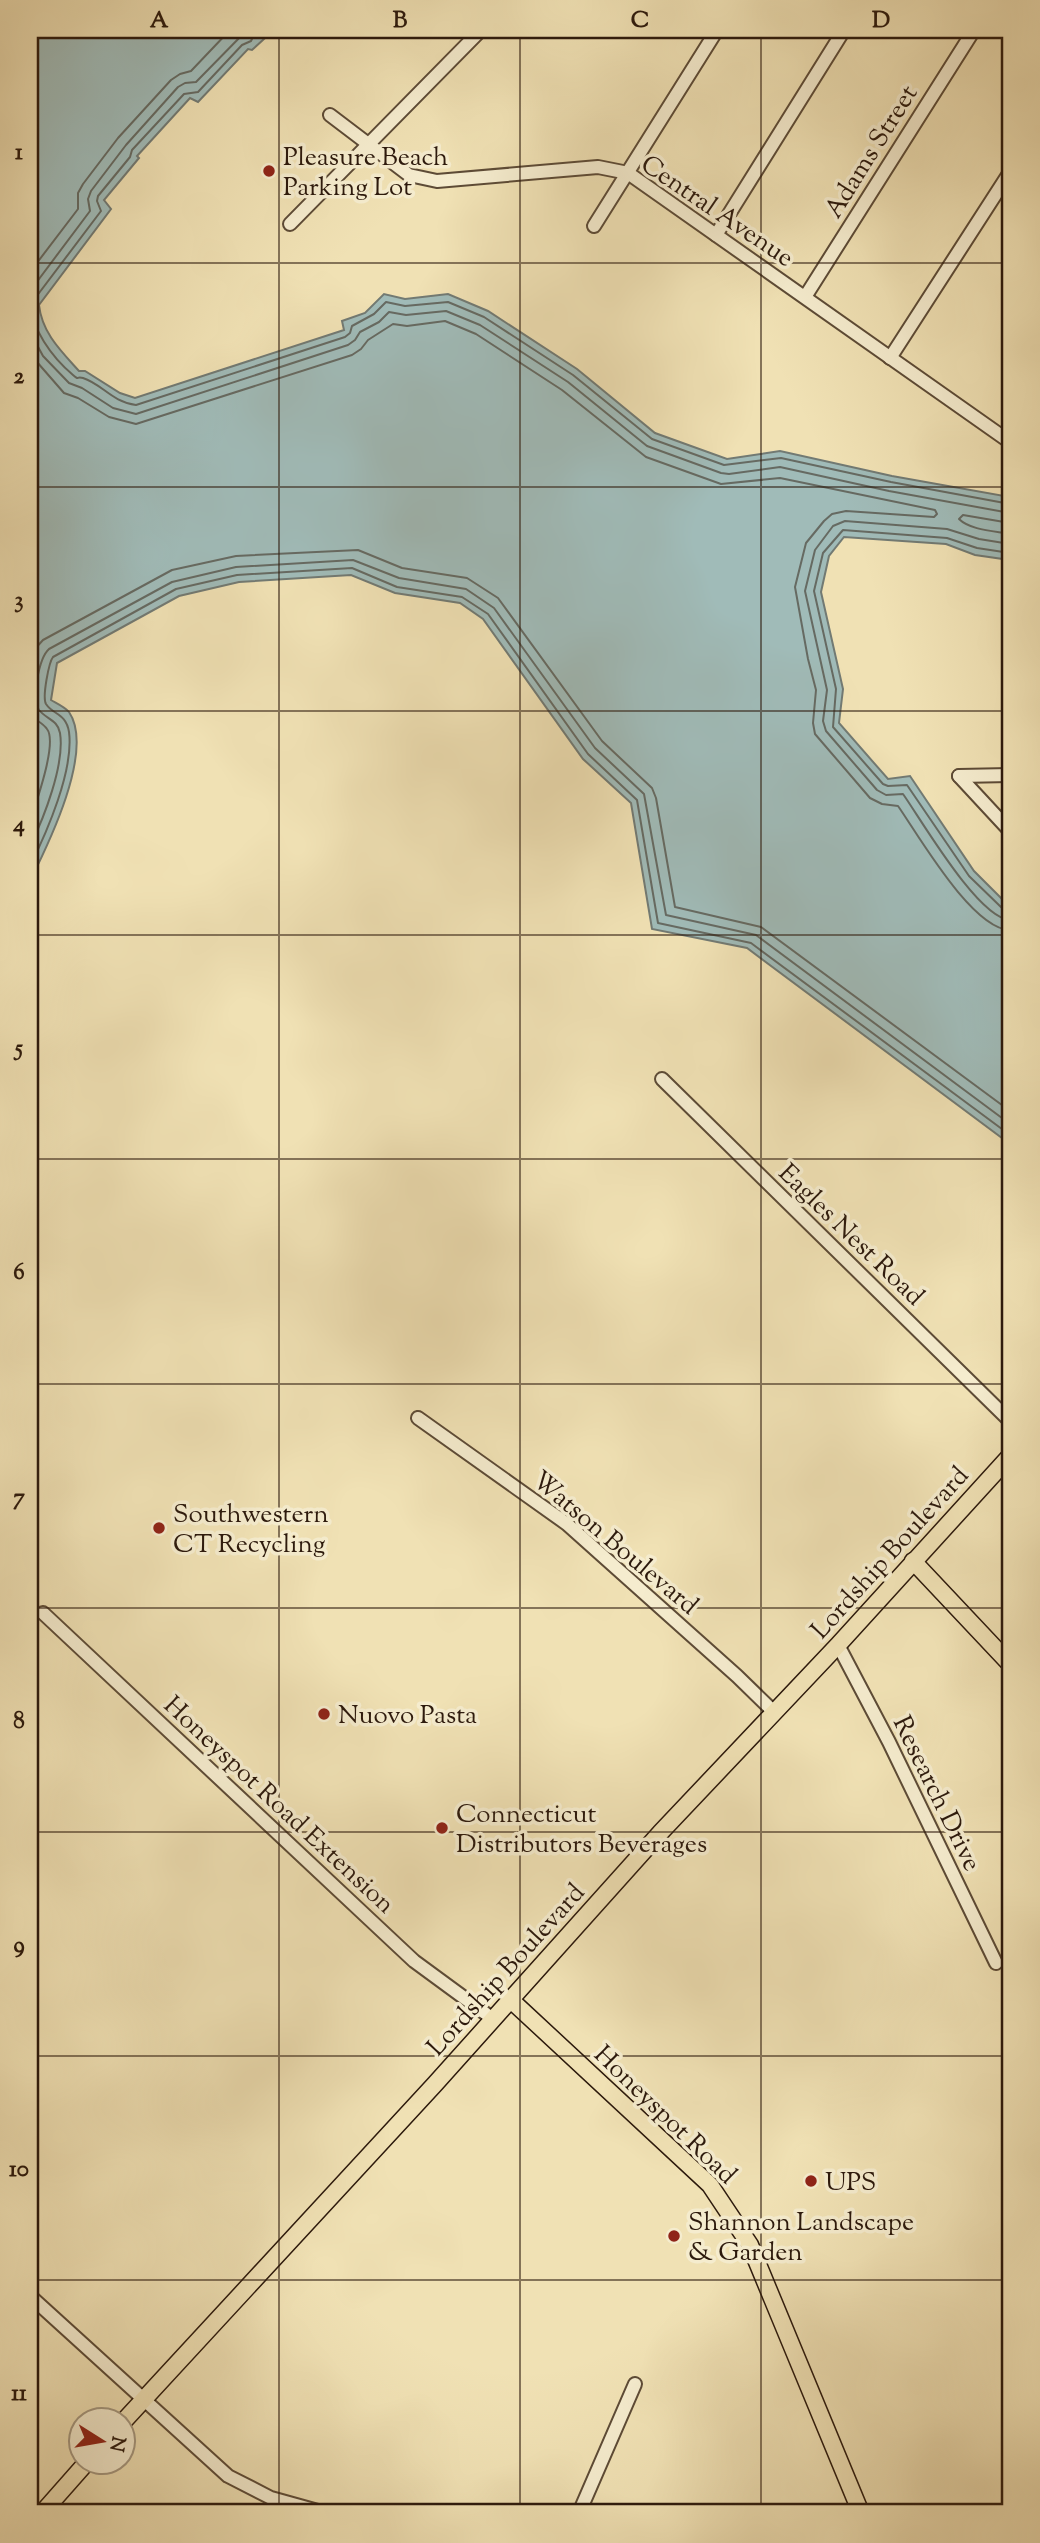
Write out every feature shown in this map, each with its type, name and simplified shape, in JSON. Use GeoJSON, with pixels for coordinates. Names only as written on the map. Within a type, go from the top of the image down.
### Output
{"type":"FeatureCollection","features":[{"type":"Feature","properties":{"kind":"main road","name":"Lordship Boulevard"},"geometry":{"type":"LineString","coordinates":[[136,2408],[494,2019],[660,1833],[838,1645],[1010,1456]]}},
{"type":"Feature","properties":{"kind":"main road"},"geometry":{"type":"LineString","coordinates":[[913,1561],[1010,1664]]}},
{"type":"Feature","properties":{"kind":"main road","name":"Honeyspot Road"},"geometry":{"type":"LineString","coordinates":[[511,2000],[710,2185],[750,2245],[861,2513]]}},
{"type":"Feature","properties":{"kind":"main road"},"geometry":{"type":"LineString","coordinates":[[42,2513],[75,2476]]}},
{"type":"Feature","properties":{"kind":"street"},"geometry":{"type":"LineString","coordinates":[[290,224],[481,30]]}},
{"type":"Feature","properties":{"kind":"street"},"geometry":{"type":"LineString","coordinates":[[594,226],[717,30]]}},
{"type":"Feature","properties":{"kind":"street"},"geometry":{"type":"LineString","coordinates":[[716,234],[844,30]]}},
{"type":"Feature","properties":{"kind":"street","name":"Adams Street"},"geometry":{"type":"LineString","coordinates":[[805,297],[974,30]]}},
{"type":"Feature","properties":{"kind":"street","name":"Central Avenue"},"geometry":{"type":"LineString","coordinates":[[330,115],[409,174],[437,181],[598,167],[628,173],[1010,442]]}},
{"type":"Feature","properties":{"kind":"street"},"geometry":{"type":"LineString","coordinates":[[890,358],[1010,172]]}},
{"type":"Feature","properties":{"kind":"street"},"geometry":{"type":"LineString","coordinates":[[1010,775],[959,776],[1010,831]]}},
{"type":"Feature","properties":{"kind":"street","name":"Eagles Nest Road"},"geometry":{"type":"LineString","coordinates":[[662,1079],[1010,1421]]}},
{"type":"Feature","properties":{"kind":"street","name":"Watson Boulevard"},"geometry":{"type":"LineString","coordinates":[[418,1418],[567,1524],[774,1712]]}},
{"type":"Feature","properties":{"kind":"street","name":"Honeyspot Road Extension"},"geometry":{"type":"LineString","coordinates":[[43,1613],[414,1961],[494,2019]]}},
{"type":"Feature","properties":{"kind":"street","name":"Research Drive"},"geometry":{"type":"LineString","coordinates":[[838,1645],[889,1742],[996,1963]]}},
{"type":"Feature","properties":{"kind":"street"},"geometry":{"type":"LineString","coordinates":[[30,2297],[228,2476],[271,2498],[325,2513]]}},
{"type":"Feature","properties":{"kind":"street"},"geometry":{"type":"LineString","coordinates":[[579,2513],[635,2384]]}},
{"type":"Feature","properties":{"kind":"water"},"geometry":{"type":"Polygon","coordinates":[[[30,30],[264,30],[261,35],[265,38],[252,50],[248,49],[198,102],[190,98],[137,156],[139,158],[104,200],[111,209],[39,305],[48,333],[79,371],[85,371],[120,393],[135,398],[344,330],[342,321],[365,313],[384,294],[405,299],[448,294],[488,311],[577,369],[655,433],[727,459],[780,451],[892,476],[1010,497],[1010,560],[975,555],[946,544],[844,537],[829,556],[821,592],[843,689],[839,723],[888,779],[910,776],[974,871],[1010,907],[1010,1144],[747,948],[652,929],[631,803],[583,759],[483,619],[460,603],[395,593],[351,575],[239,582],[179,596],[57,663],[51,700],[69,712],[76,729],[76,749],[66,797],[30,881],[30,30]]]}},
{"type":"Feature","properties":{"kind":"place","name":"Pleasure Beach Parking Lot"},"geometry":{"type":"Point","coordinates":[269,171]}},
{"type":"Feature","properties":{"kind":"place","name":"Southwestern CT Recycling"},"geometry":{"type":"Point","coordinates":[159,1528]}},
{"type":"Feature","properties":{"kind":"place","name":"Nuovo Pasta"},"geometry":{"type":"Point","coordinates":[324,1714]}},
{"type":"Feature","properties":{"kind":"place","name":"Connecticut Distributors Beverages"},"geometry":{"type":"Point","coordinates":[442,1828]}},
{"type":"Feature","properties":{"kind":"place","name":"UPS"},"geometry":{"type":"Point","coordinates":[811,2181]}},
{"type":"Feature","properties":{"kind":"place","name":"Shannon Landscape & Garden"},"geometry":{"type":"Point","coordinates":[674,2236]}}]}
